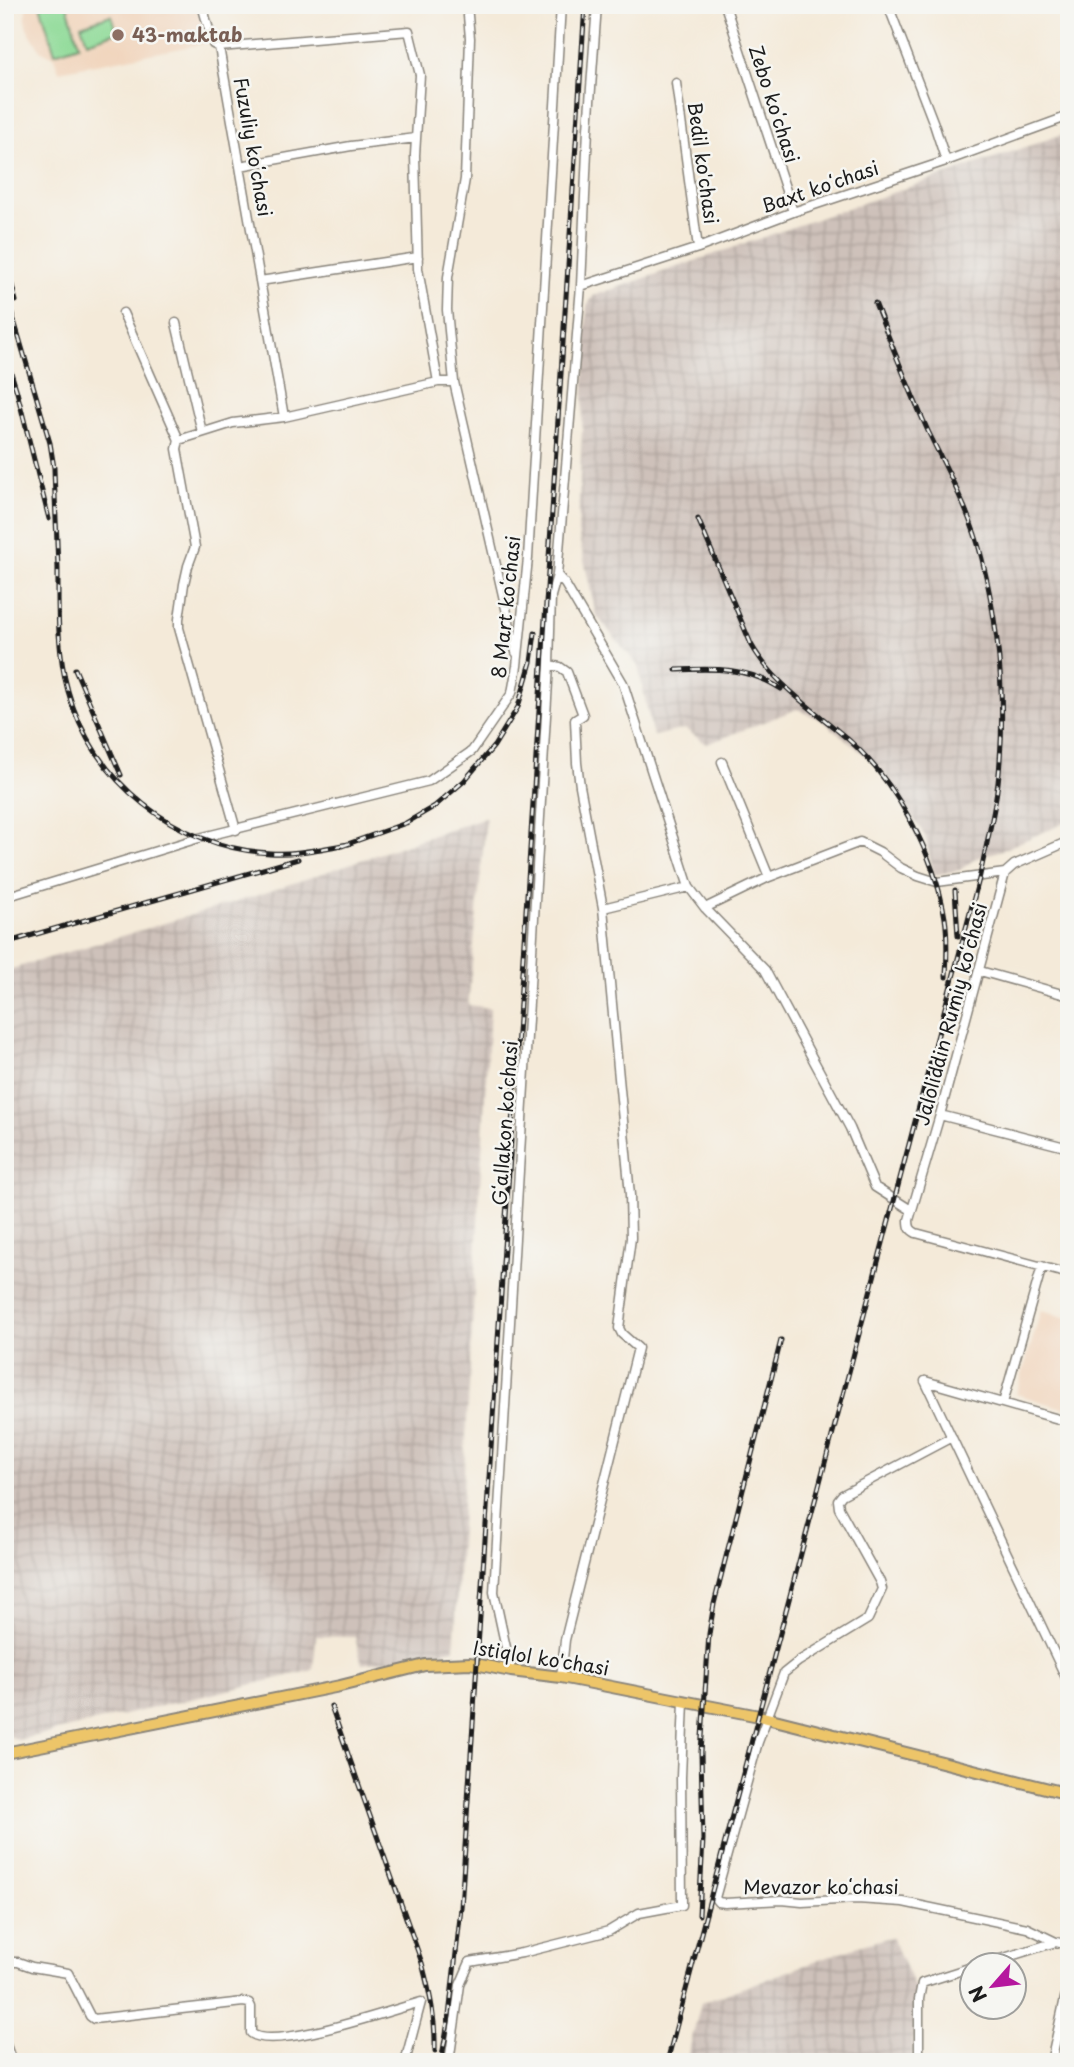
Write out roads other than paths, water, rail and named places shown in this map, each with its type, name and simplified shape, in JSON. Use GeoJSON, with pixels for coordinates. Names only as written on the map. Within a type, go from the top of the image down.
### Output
{"type":"FeatureCollection","features":[{"type":"Feature","properties":{"kind":"main road","name":"Istiqlol ko'chasi"},"geometry":{"type":"LineString","coordinates":[[5,1753],[340,1686],[425,1665],[470,1662],[511,1671],[561,1677],[767,1719],[1069,1793]]}},
{"type":"Feature","properties":{"kind":"street","name":"Fuzuliy koʻchasi"},"geometry":{"type":"LineString","coordinates":[[202,5],[213,44],[219,47],[284,417]]}},
{"type":"Feature","properties":{"kind":"street"},"geometry":{"type":"LineString","coordinates":[[467,5],[470,38],[465,179],[447,290],[454,382],[517,658]]}},
{"type":"Feature","properties":{"kind":"street","name":"8 Mart koʻchasi"},"geometry":{"type":"LineString","coordinates":[[5,897],[199,838],[429,781],[472,751],[512,693],[530,534],[561,5]]}},
{"type":"Feature","properties":{"kind":"street","name":"Gʻallakon koʻchasi"},"geometry":{"type":"LineString","coordinates":[[511,1671],[494,1591],[551,596],[557,575],[581,286],[597,5]]}},
{"type":"Feature","properties":{"kind":"street","name":"Zebo koʻchasi"},"geometry":{"type":"LineString","coordinates":[[725,5],[793,212]]}},
{"type":"Feature","properties":{"kind":"street"},"geometry":{"type":"LineString","coordinates":[[888,5],[946,160]]}},
{"type":"Feature","properties":{"kind":"street"},"geometry":{"type":"LineString","coordinates":[[219,47],[409,31],[421,75],[416,138],[418,270],[438,382]]}},
{"type":"Feature","properties":{"kind":"street","name":"Bedil ko'chasi"},"geometry":{"type":"LineString","coordinates":[[676,83],[698,248]]}},
{"type":"Feature","properties":{"kind":"street","name":"Baxt koʻchasi"},"geometry":{"type":"LineString","coordinates":[[581,286],[698,248],[1069,116]]}},
{"type":"Feature","properties":{"kind":"street"},"geometry":{"type":"LineString","coordinates":[[240,166],[351,146],[416,138]]}},
{"type":"Feature","properties":{"kind":"street"},"geometry":{"type":"LineString","coordinates":[[260,281],[418,257]]}},
{"type":"Feature","properties":{"kind":"street"},"geometry":{"type":"LineString","coordinates":[[123,313],[179,440],[177,449],[195,547],[184,584],[179,628],[236,830]]}},
{"type":"Feature","properties":{"kind":"street"},"geometry":{"type":"LineString","coordinates":[[176,323],[202,432]]}},
{"type":"Feature","properties":{"kind":"street"},"geometry":{"type":"LineString","coordinates":[[179,440],[233,423],[284,417],[438,382],[454,382]]}},
{"type":"Feature","properties":{"kind":"street"},"geometry":{"type":"LineString","coordinates":[[557,575],[565,584],[623,683],[689,887],[705,908],[765,970],[849,1128],[875,1187],[911,1210]]}},
{"type":"Feature","properties":{"kind":"street"},"geometry":{"type":"LineString","coordinates":[[549,665],[560,667],[567,672],[583,712],[583,717],[575,720],[577,763],[603,908],[630,1195],[631,1238],[619,1328],[638,1349],[565,1640],[561,1677]]}},
{"type":"Feature","properties":{"kind":"street"},"geometry":{"type":"LineString","coordinates":[[722,762],[769,877]]}},
{"type":"Feature","properties":{"kind":"street"},"geometry":{"type":"LineString","coordinates":[[705,908],[769,877],[860,842],[909,872],[937,882],[1005,873],[1014,865],[1069,841]]}},
{"type":"Feature","properties":{"kind":"street","name":"Jaloliddin Rumiy koʻchasi"},"geometry":{"type":"LineString","coordinates":[[1005,873],[909,1220],[911,1231],[1042,1266]]}},
{"type":"Feature","properties":{"kind":"street"},"geometry":{"type":"LineString","coordinates":[[603,908],[689,887]]}},
{"type":"Feature","properties":{"kind":"street"},"geometry":{"type":"LineString","coordinates":[[980,971],[1069,996]]}},
{"type":"Feature","properties":{"kind":"street"},"geometry":{"type":"LineString","coordinates":[[940,1115],[1069,1148]]}},
{"type":"Feature","properties":{"kind":"street"},"geometry":{"type":"LineString","coordinates":[[1003,1403],[1042,1266],[1069,1274]]}},
{"type":"Feature","properties":{"kind":"street"},"geometry":{"type":"LineString","coordinates":[[1069,1422],[925,1381],[1069,1684]]}},
{"type":"Feature","properties":{"kind":"street"},"geometry":{"type":"LineString","coordinates":[[767,1719],[784,1674],[799,1661],[869,1619],[882,1589],[839,1508],[839,1498],[952,1437]]}},
{"type":"Feature","properties":{"kind":"street"},"geometry":{"type":"LineString","coordinates":[[449,2062],[460,1985],[470,1962],[522,1953],[609,1931],[639,1913],[682,1905],[681,1777],[684,1701]]}},
{"type":"Feature","properties":{"kind":"street","name":"Mevazor koʻchasi"},"geometry":{"type":"LineString","coordinates":[[767,1719],[716,1891],[715,1898],[718,1902],[857,1899],[903,1902],[1027,1928],[1069,1945]]}},
{"type":"Feature","properties":{"kind":"street"},"geometry":{"type":"LineString","coordinates":[[1022,1952],[1056,1942]]}},
{"type":"Feature","properties":{"kind":"street"},"geometry":{"type":"LineString","coordinates":[[5,1965],[18,1962],[32,1968],[68,1973],[94,2019],[249,2003],[251,2033],[255,2036],[285,2038],[421,2002],[405,2062]]}},
{"type":"Feature","properties":{"kind":"street"},"geometry":{"type":"LineString","coordinates":[[919,2062],[919,1998],[922,1983],[958,1971]]}},
{"type":"Feature","properties":{"kind":"street"},"geometry":{"type":"LineString","coordinates":[[1051,2062],[1069,1980]]}},
{"type":"Feature","properties":{"kind":"street"},"geometry":{"type":"LineString","coordinates":[[5,2042],[10,2053],[5,2060]]}},
{"type":"Feature","properties":{"kind":"railway"},"geometry":{"type":"LineString","coordinates":[[441,2062],[461,1908],[585,5]]}},
{"type":"Feature","properties":{"kind":"railway"},"geometry":{"type":"LineString","coordinates":[[5,258],[16,301]]}},
{"type":"Feature","properties":{"kind":"railway"},"geometry":{"type":"LineString","coordinates":[[5,290],[50,443],[54,468],[59,630],[64,676],[80,724],[97,754],[118,780],[143,804],[172,823],[203,838],[236,848],[270,853],[300,852],[349,844]]}},
{"type":"Feature","properties":{"kind":"railway"},"geometry":{"type":"LineString","coordinates":[[667,2062],[980,875],[999,775],[1002,709],[999,659],[982,559],[965,509],[921,415],[875,303]]}},
{"type":"Feature","properties":{"kind":"railway"},"geometry":{"type":"LineString","coordinates":[[5,353],[49,519]]}},
{"type":"Feature","properties":{"kind":"railway"},"geometry":{"type":"LineString","coordinates":[[698,519],[751,644],[760,658],[783,684],[867,758],[898,799],[911,822],[933,870],[940,894],[947,933],[946,977]]}},
{"type":"Feature","properties":{"kind":"railway"},"geometry":{"type":"LineString","coordinates":[[342,846],[406,823],[435,806],[464,781],[494,746],[518,707],[531,662],[535,633]]}},
{"type":"Feature","properties":{"kind":"railway"},"geometry":{"type":"LineString","coordinates":[[75,669],[121,775]]}},
{"type":"Feature","properties":{"kind":"railway"},"geometry":{"type":"LineString","coordinates":[[676,670],[730,670],[756,676],[781,689]]}},
{"type":"Feature","properties":{"kind":"railway"},"geometry":{"type":"LineString","coordinates":[[5,943],[298,859]]}},
{"type":"Feature","properties":{"kind":"railway"},"geometry":{"type":"LineString","coordinates":[[955,890],[958,936]]}},
{"type":"Feature","properties":{"kind":"railway"},"geometry":{"type":"LineString","coordinates":[[699,1915],[703,1839],[701,1752],[709,1634],[714,1604],[781,1340]]}},
{"type":"Feature","properties":{"kind":"railway"},"geometry":{"type":"LineString","coordinates":[[331,1706],[422,1963],[432,2007],[435,2051]]}},
{"type":"Feature","properties":{"kind":"place","name":"43-maktab"},"geometry":{"type":"Point","coordinates":[118,35]}}]}
